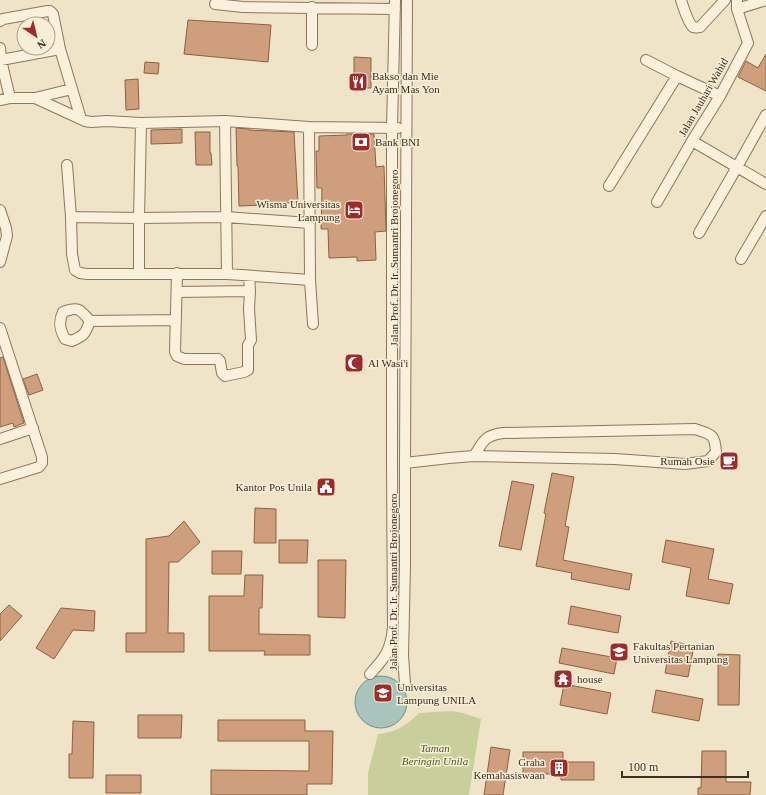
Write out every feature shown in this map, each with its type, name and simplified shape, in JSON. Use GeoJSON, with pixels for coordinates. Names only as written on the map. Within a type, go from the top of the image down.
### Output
{"type":"FeatureCollection","features":[{"type":"Feature","properties":{"kind":"street","name":"Jalan Prof. Dr. Ir. Sumantri Brojonegoro"},"geometry":{"type":"LineString","coordinates":[[405,684],[403,655],[405,565],[407,0]]}},
{"type":"Feature","properties":{"kind":"street"},"geometry":{"type":"LineString","coordinates":[[681,0],[693,27],[698,28],[725,0]]}},
{"type":"Feature","properties":{"kind":"street"},"geometry":{"type":"LineString","coordinates":[[737,4],[766,0]]}},
{"type":"Feature","properties":{"kind":"street"},"geometry":{"type":"LineString","coordinates":[[215,4],[243,7],[312,7],[395,4]]}},
{"type":"Feature","properties":{"kind":"street","name":"Jalan Prof. Dr. Ir. Sumantri Brojonegoro"},"geometry":{"type":"LineString","coordinates":[[370,674],[378,666],[388,651],[393,627],[392,128],[395,4]]}},
{"type":"Feature","properties":{"kind":"street","name":"Jalan Jauhari Wahid"},"geometry":{"type":"LineString","coordinates":[[657,202],[720,96],[748,43],[737,4]]}},
{"type":"Feature","properties":{"kind":"street"},"geometry":{"type":"LineString","coordinates":[[312,7],[312,45]]}},
{"type":"Feature","properties":{"kind":"street"},"geometry":{"type":"LineString","coordinates":[[0,21],[3,19],[50,11],[54,16],[60,49],[81,119]]}},
{"type":"Feature","properties":{"kind":"street"},"geometry":{"type":"LineString","coordinates":[[0,48],[5,99],[35,98],[72,89]]}},
{"type":"Feature","properties":{"kind":"street"},"geometry":{"type":"LineString","coordinates":[[1,60],[60,49]]}},
{"type":"Feature","properties":{"kind":"street"},"geometry":{"type":"LineString","coordinates":[[646,60],[720,96]]}},
{"type":"Feature","properties":{"kind":"street"},"geometry":{"type":"LineString","coordinates":[[609,186],[677,76]]}},
{"type":"Feature","properties":{"kind":"street"},"geometry":{"type":"LineString","coordinates":[[35,98],[90,122],[107,121],[141,123],[225,121],[309,127],[406,128]]}},
{"type":"Feature","properties":{"kind":"street"},"geometry":{"type":"LineString","coordinates":[[699,233],[766,115]]}},
{"type":"Feature","properties":{"kind":"street"},"geometry":{"type":"LineString","coordinates":[[225,121],[227,274]]}},
{"type":"Feature","properties":{"kind":"street"},"geometry":{"type":"LineString","coordinates":[[139,274],[141,123]]}},
{"type":"Feature","properties":{"kind":"street"},"geometry":{"type":"LineString","coordinates":[[309,127],[310,280],[314,324]]}},
{"type":"Feature","properties":{"kind":"street"},"geometry":{"type":"LineString","coordinates":[[692,141],[766,184]]}},
{"type":"Feature","properties":{"kind":"street"},"geometry":{"type":"LineString","coordinates":[[67,165],[72,254],[75,270],[80,273],[227,274],[310,280]]}},
{"type":"Feature","properties":{"kind":"street"},"geometry":{"type":"LineString","coordinates":[[0,210],[7,236],[0,262]]}},
{"type":"Feature","properties":{"kind":"street"},"geometry":{"type":"LineString","coordinates":[[741,259],[766,216]]}},
{"type":"Feature","properties":{"kind":"street"},"geometry":{"type":"LineString","coordinates":[[71,217],[226,217],[310,223]]}},
{"type":"Feature","properties":{"kind":"street"},"geometry":{"type":"LineString","coordinates":[[177,273],[175,352],[177,356],[184,359],[218,359],[220,361],[222,373],[225,376],[248,370],[248,345],[251,340],[249,276]]}},
{"type":"Feature","properties":{"kind":"street"},"geometry":{"type":"LineString","coordinates":[[177,292],[250,291]]}},
{"type":"Feature","properties":{"kind":"street"},"geometry":{"type":"LineString","coordinates":[[90,321],[176,320]]}},
{"type":"Feature","properties":{"kind":"street"},"geometry":{"type":"LineString","coordinates":[[392,325],[405,326]]}},
{"type":"Feature","properties":{"kind":"street"},"geometry":{"type":"LineString","coordinates":[[0,328],[4,349],[42,457],[42,462],[39,467],[0,479]]}},
{"type":"Feature","properties":{"kind":"street"},"geometry":{"type":"LineString","coordinates":[[0,439],[33,428]]}},
{"type":"Feature","properties":{"kind":"street"},"geometry":{"type":"LineString","coordinates":[[405,463],[474,456],[616,459],[685,464],[708,461],[716,452],[715,441],[709,433],[695,429],[492,434],[485,439],[474,456]]}},
{"type":"Feature","properties":{"kind":"green space","name":"Taman Beringin Unila"},"geometry":{"type":"Polygon","coordinates":[[[452,711],[481,719],[469,795],[368,795],[368,773],[378,734],[390,732],[400,728],[419,713],[452,711]]]}},
{"type":"Feature","properties":{"kind":"water"},"geometry":{"type":"Polygon","coordinates":[[[376,676],[386,676],[396,680],[403,687],[407,697],[407,707],[403,717],[396,724],[386,728],[376,728],[366,724],[359,717],[355,707],[355,697],[359,687],[366,680],[376,676]]]}},
{"type":"Feature","properties":{"kind":"building"},"geometry":{"type":"Polygon","coordinates":[[[188,20],[271,25],[268,62],[184,54],[188,20]]]}},
{"type":"Feature","properties":{"kind":"building"},"geometry":{"type":"Polygon","coordinates":[[[766,54],[766,91],[738,77],[746,61],[758,68],[766,54]]]}},
{"type":"Feature","properties":{"kind":"building"},"geometry":{"type":"Polygon","coordinates":[[[354,57],[371,58],[371,88],[354,88],[354,57]]]}},
{"type":"Feature","properties":{"kind":"building"},"geometry":{"type":"Polygon","coordinates":[[[145,62],[159,63],[158,74],[144,73],[145,62]]]}},
{"type":"Feature","properties":{"kind":"building"},"geometry":{"type":"Polygon","coordinates":[[[138,79],[139,109],[126,110],[125,80],[138,79]]]}},
{"type":"Feature","properties":{"kind":"building"},"geometry":{"type":"Polygon","coordinates":[[[236,128],[294,132],[298,203],[268,202],[268,205],[239,206],[236,128]]]}},
{"type":"Feature","properties":{"kind":"building"},"geometry":{"type":"Polygon","coordinates":[[[182,129],[182,143],[151,144],[151,130],[182,129]]]}},
{"type":"Feature","properties":{"kind":"building"},"geometry":{"type":"Polygon","coordinates":[[[195,132],[210,132],[210,153],[212,165],[196,165],[195,132]]]}},
{"type":"Feature","properties":{"kind":"building"},"geometry":{"type":"Polygon","coordinates":[[[374,134],[376,167],[384,166],[386,231],[375,232],[376,260],[357,261],[357,257],[329,258],[328,229],[321,229],[322,188],[317,188],[316,151],[319,151],[319,136],[374,134]]]}},
{"type":"Feature","properties":{"kind":"building"},"geometry":{"type":"Polygon","coordinates":[[[3,357],[24,423],[14,427],[13,423],[0,427],[0,358],[3,357]]]}},
{"type":"Feature","properties":{"kind":"building"},"geometry":{"type":"Polygon","coordinates":[[[37,374],[43,390],[29,395],[23,379],[37,374]]]}},
{"type":"Feature","properties":{"kind":"building"},"geometry":{"type":"Polygon","coordinates":[[[552,473],[574,477],[565,526],[569,527],[563,560],[632,574],[629,590],[571,579],[572,573],[536,566],[552,473]]]}},
{"type":"Feature","properties":{"kind":"building"},"geometry":{"type":"Polygon","coordinates":[[[512,481],[534,485],[521,550],[499,546],[512,481]]]}},
{"type":"Feature","properties":{"kind":"building"},"geometry":{"type":"Polygon","coordinates":[[[255,508],[276,509],[276,543],[254,543],[255,508]]]}},
{"type":"Feature","properties":{"kind":"building"},"geometry":{"type":"Polygon","coordinates":[[[184,521],[200,542],[178,562],[169,562],[168,633],[184,633],[184,652],[126,652],[126,633],[146,633],[146,539],[169,536],[184,521]]]}},
{"type":"Feature","properties":{"kind":"building"},"geometry":{"type":"Polygon","coordinates":[[[279,540],[308,540],[307,563],[279,563],[279,540]]]}},
{"type":"Feature","properties":{"kind":"building"},"geometry":{"type":"Polygon","coordinates":[[[666,540],[714,549],[708,579],[733,584],[729,604],[686,596],[691,568],[662,562],[666,540]]]}},
{"type":"Feature","properties":{"kind":"building"},"geometry":{"type":"Polygon","coordinates":[[[212,551],[242,551],[241,574],[212,574],[212,551]]]}},
{"type":"Feature","properties":{"kind":"building"},"geometry":{"type":"Polygon","coordinates":[[[318,560],[346,560],[345,618],[318,617],[318,560]]]}},
{"type":"Feature","properties":{"kind":"building"},"geometry":{"type":"Polygon","coordinates":[[[245,575],[263,575],[262,608],[259,608],[259,634],[310,635],[310,655],[264,655],[265,651],[209,651],[209,596],[244,596],[245,575]]]}},
{"type":"Feature","properties":{"kind":"building"},"geometry":{"type":"Polygon","coordinates":[[[9,605],[22,616],[0,641],[0,614],[9,605]]]}},
{"type":"Feature","properties":{"kind":"building"},"geometry":{"type":"Polygon","coordinates":[[[571,606],[621,616],[618,633],[568,624],[571,606]]]}},
{"type":"Feature","properties":{"kind":"building"},"geometry":{"type":"Polygon","coordinates":[[[61,608],[95,611],[94,631],[73,630],[54,659],[36,648],[61,608]]]}},
{"type":"Feature","properties":{"kind":"building"},"geometry":{"type":"Polygon","coordinates":[[[671,641],[694,646],[688,677],[665,673],[671,641]]]}},
{"type":"Feature","properties":{"kind":"building"},"geometry":{"type":"Polygon","coordinates":[[[562,648],[617,658],[614,674],[559,663],[562,648]]]}},
{"type":"Feature","properties":{"kind":"building"},"geometry":{"type":"Polygon","coordinates":[[[718,654],[740,655],[739,705],[718,705],[718,654]]]}},
{"type":"Feature","properties":{"kind":"building"},"geometry":{"type":"Polygon","coordinates":[[[564,684],[611,693],[607,714],[560,705],[564,684]]]}},
{"type":"Feature","properties":{"kind":"building"},"geometry":{"type":"Polygon","coordinates":[[[656,690],[703,699],[699,721],[652,712],[656,690]]]}},
{"type":"Feature","properties":{"kind":"building"},"geometry":{"type":"Polygon","coordinates":[[[138,715],[182,715],[181,738],[138,738],[138,715]]]}},
{"type":"Feature","properties":{"kind":"building"},"geometry":{"type":"Polygon","coordinates":[[[218,720],[305,720],[305,731],[333,731],[332,784],[307,784],[307,795],[211,795],[211,770],[309,771],[309,741],[218,741],[218,720]]]}},
{"type":"Feature","properties":{"kind":"building"},"geometry":{"type":"Polygon","coordinates":[[[73,721],[94,722],[93,778],[69,778],[69,754],[72,754],[73,721]]]}},
{"type":"Feature","properties":{"kind":"building"},"geometry":{"type":"Polygon","coordinates":[[[491,747],[510,750],[503,795],[484,795],[491,747]]]}},
{"type":"Feature","properties":{"kind":"building"},"geometry":{"type":"Polygon","coordinates":[[[702,751],[726,751],[726,782],[751,782],[750,795],[698,795],[698,788],[701,788],[702,751]]]}},
{"type":"Feature","properties":{"kind":"building","name":"Graha Kemahasiswaan"},"geometry":{"type":"Polygon","coordinates":[[[523,752],[563,752],[563,762],[594,762],[594,780],[561,780],[561,774],[523,774],[523,752]]]}},
{"type":"Feature","properties":{"kind":"building"},"geometry":{"type":"Polygon","coordinates":[[[106,775],[141,775],[141,793],[106,793],[106,775]]]}},
{"type":"Feature","properties":{"kind":"place","name":"Bakso dan Mie Ayam Mas Yon"},"geometry":{"type":"Point","coordinates":[358,82]}},
{"type":"Feature","properties":{"kind":"place","name":"Bank BNI"},"geometry":{"type":"Point","coordinates":[361,142]}},
{"type":"Feature","properties":{"kind":"place","name":"Wisma Universitas Lampung"},"geometry":{"type":"Point","coordinates":[354,210]}},
{"type":"Feature","properties":{"kind":"place","name":"Al Wasi'i"},"geometry":{"type":"Point","coordinates":[354,363]}},
{"type":"Feature","properties":{"kind":"place","name":"Rumah Osie"},"geometry":{"type":"Point","coordinates":[729,461]}},
{"type":"Feature","properties":{"kind":"place","name":"Kantor Pos Unila"},"geometry":{"type":"Point","coordinates":[326,487]}},
{"type":"Feature","properties":{"kind":"place","name":"Fakultas Pertanian Universitas Lampung"},"geometry":{"type":"Point","coordinates":[619,652]}},
{"type":"Feature","properties":{"kind":"place","name":"house"},"geometry":{"type":"Point","coordinates":[563,679]}},
{"type":"Feature","properties":{"kind":"place","name":"Universitas Lampung UNILA"},"geometry":{"type":"Point","coordinates":[383,693]}},
{"type":"Feature","properties":{"kind":"place","name":"Graha Kemahasiswaan"},"geometry":{"type":"Point","coordinates":[559,768]}}]}
